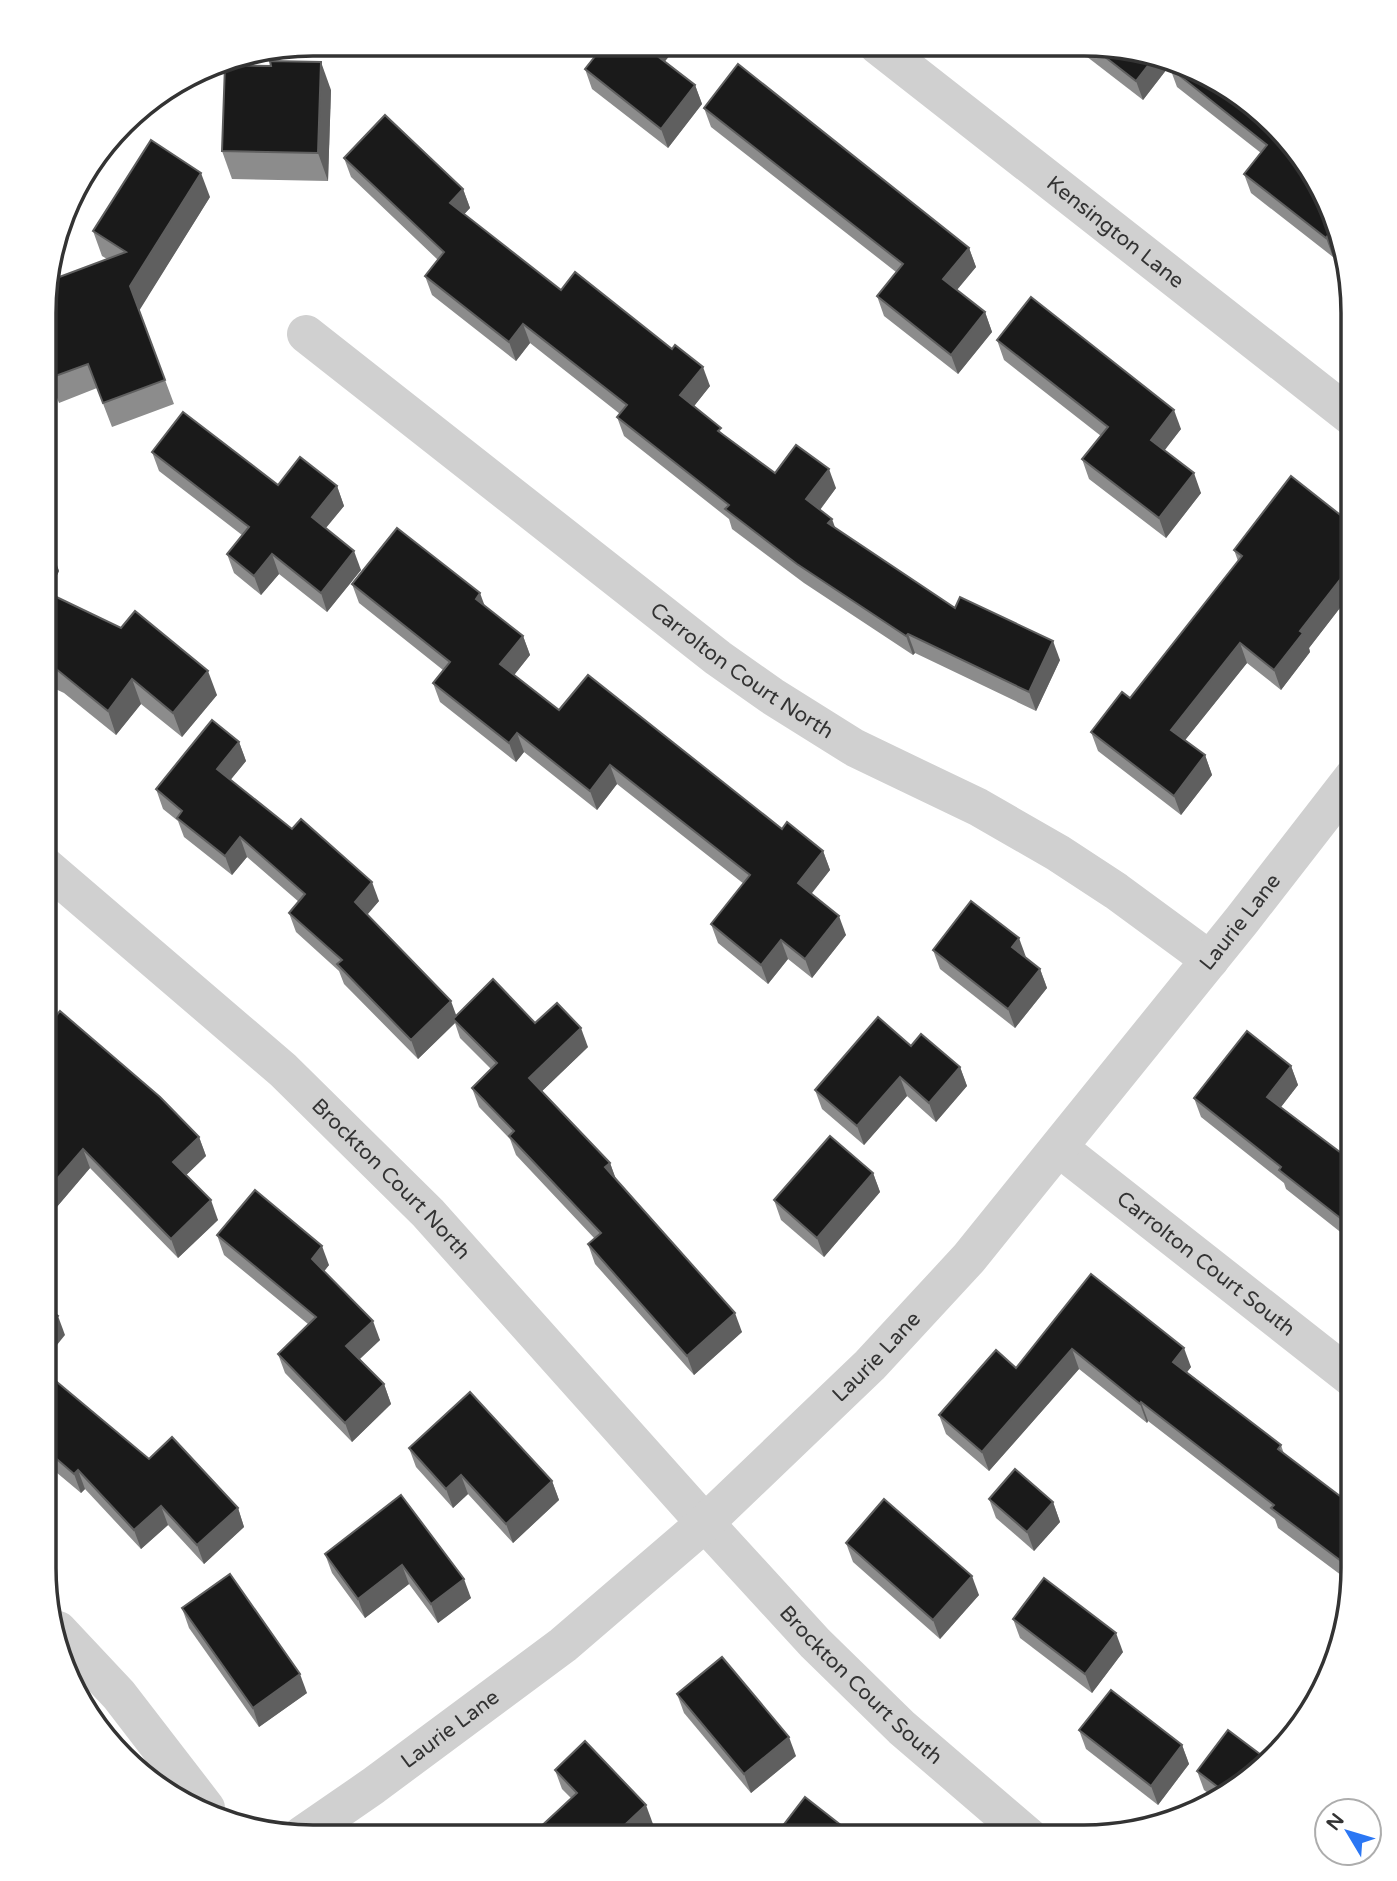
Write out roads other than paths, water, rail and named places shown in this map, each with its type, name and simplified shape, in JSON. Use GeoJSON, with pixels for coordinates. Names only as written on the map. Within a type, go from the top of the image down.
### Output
{"type":"FeatureCollection","features":[{"type":"Feature","properties":{"kind":"street","name":"Kensington Lane"},"geometry":{"type":"LineString","coordinates":[[891,56],[1341,409]]}},
{"type":"Feature","properties":{"kind":"street","name":"Carrolton Court North"},"geometry":{"type":"LineString","coordinates":[[306,334],[718,658],[772,696],[855,748],[978,807],[1058,853],[1116,891],[1210,960]]}},
{"type":"Feature","properties":{"kind":"street","name":"Laurie Lane"},"geometry":{"type":"LineString","coordinates":[[316,1825],[562,1646],[705,1523],[870,1365],[969,1258],[1210,960],[1341,792]]}},
{"type":"Feature","properties":{"kind":"street","name":"Brockton Court North"},"geometry":{"type":"LineString","coordinates":[[56,875],[283,1070],[428,1213],[705,1523]]}},
{"type":"Feature","properties":{"kind":"street","name":"Carrolton Court South"},"geometry":{"type":"LineString","coordinates":[[1059,1147],[1341,1370]]}},
{"type":"Feature","properties":{"kind":"street","name":"Brockton Court South"},"geometry":{"type":"LineString","coordinates":[[705,1523],[868,1696],[949,1771],[1014,1825]]}},
{"type":"Feature","properties":{"kind":"street"},"geometry":{"type":"LineString","coordinates":[[66,1639],[127,1705],[198,1798]]}}]}
